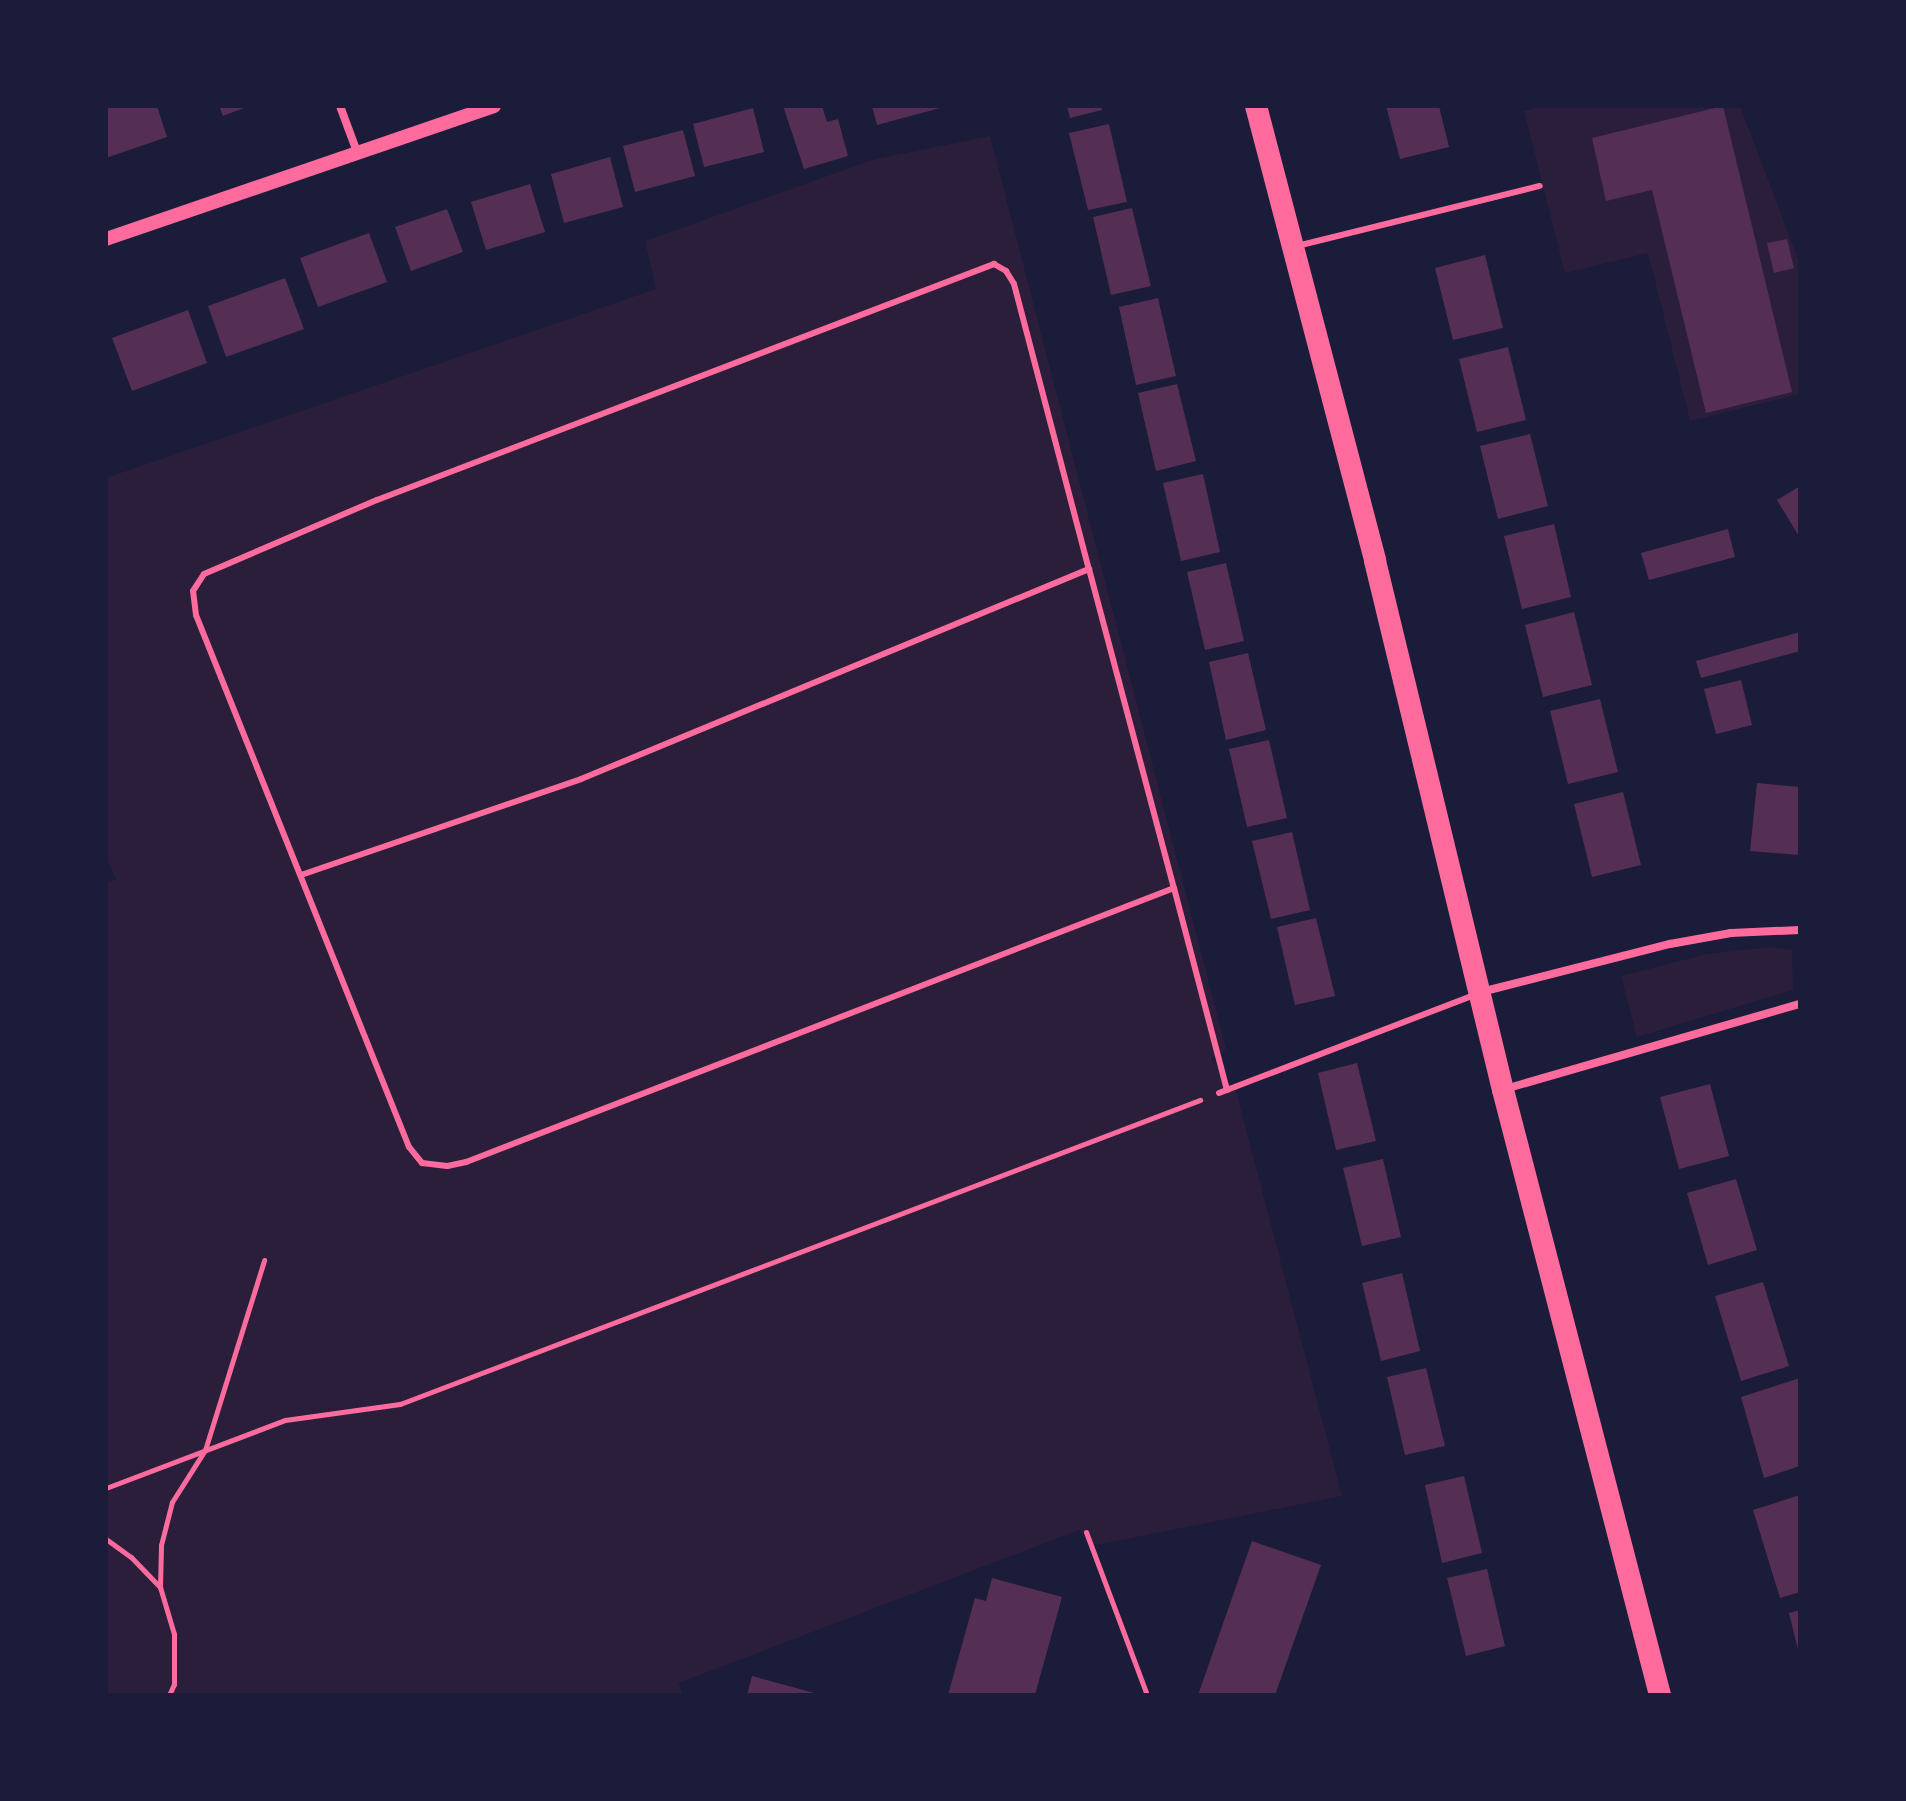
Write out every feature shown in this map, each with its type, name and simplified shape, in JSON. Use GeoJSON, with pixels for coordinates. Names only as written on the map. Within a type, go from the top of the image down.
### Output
{"type":"FeatureCollection","features":[{"type":"Feature","properties":{"kind":"highway"},"geometry":{"type":"LineString","coordinates":[[1256,106],[1503,1090],[1660,1695]]}},
{"type":"Feature","properties":{"kind":"street"},"geometry":{"type":"LineString","coordinates":[[340,106],[357,152]]}},
{"type":"Feature","properties":{"kind":"street"},"geometry":{"type":"LineString","coordinates":[[106,239],[494,106]]}},
{"type":"Feature","properties":{"kind":"street"},"geometry":{"type":"LineString","coordinates":[[1480,992],[1670,944],[1731,933],[1800,930]]}},
{"type":"Feature","properties":{"kind":"street"},"geometry":{"type":"LineString","coordinates":[[1503,1090],[1800,1004]]}},
{"type":"Feature","properties":{"kind":"lane"},"geometry":{"type":"LineString","coordinates":[[1293,247],[1540,186]]}},
{"type":"Feature","properties":{"kind":"lane"},"geometry":{"type":"LineString","coordinates":[[1174,888],[466,1162],[447,1166],[422,1163],[409,1147],[196,615],[193,591],[204,574],[391,495],[994,264],[1006,271],[1014,284],[1174,888],[1227,1090]]}},
{"type":"Feature","properties":{"kind":"lane"},"geometry":{"type":"LineString","coordinates":[[301,875],[581,779],[1089,569]]}},
{"type":"Feature","properties":{"kind":"lane"},"geometry":{"type":"LineString","coordinates":[[1219,1093],[1480,992]]}},
{"type":"Feature","properties":{"kind":"path"},"geometry":{"type":"LineString","coordinates":[[106,1488],[285,1420],[400,1404],[1219,1093]]}},
{"type":"Feature","properties":{"kind":"path"},"geometry":{"type":"LineString","coordinates":[[169,1695],[174,1684],[174,1634],[160,1587],[161,1545],[172,1502],[205,1450],[264,1260]]}},
{"type":"Feature","properties":{"kind":"path"},"geometry":{"type":"LineString","coordinates":[[1086,1532],[1147,1695]]}},
{"type":"Feature","properties":{"kind":"path"},"geometry":{"type":"LineString","coordinates":[[106,1539],[131,1557],[160,1587]]}},
{"type":"Feature","properties":{"kind":"shaded area"},"geometry":{"type":"Polygon","coordinates":[[[1542,106],[1740,106],[1800,264],[1800,394],[1690,421],[1648,253],[1565,273],[1524,111],[1542,106]]]}},
{"type":"Feature","properties":{"kind":"shaded area"},"geometry":{"type":"Polygon","coordinates":[[[990,136],[1226,1049],[1211,1059],[1236,1091],[1342,1496],[1096,1545],[1079,1530],[679,1683],[683,1695],[106,1695],[106,884],[116,879],[106,857],[106,478],[656,289],[645,241],[875,159],[990,136]]]}},
{"type":"Feature","properties":{"kind":"shaded area"},"geometry":{"type":"Polygon","coordinates":[[[1770,947],[1792,950],[1793,990],[1637,1037],[1621,976],[1707,954],[1770,947]]]}},
{"type":"Feature","properties":{"kind":"building"},"geometry":{"type":"Polygon","coordinates":[[[106,106],[157,106],[167,137],[106,158],[106,106]]]}},
{"type":"Feature","properties":{"kind":"building"},"geometry":{"type":"Polygon","coordinates":[[[219,106],[249,106],[223,116],[219,106]]]}},
{"type":"Feature","properties":{"kind":"building"},"geometry":{"type":"Polygon","coordinates":[[[783,106],[822,106],[827,122],[838,119],[848,156],[804,169],[783,106]]]}},
{"type":"Feature","properties":{"kind":"building"},"geometry":{"type":"Polygon","coordinates":[[[872,106],[943,106],[944,107],[877,125],[872,106]]]}},
{"type":"Feature","properties":{"kind":"building"},"geometry":{"type":"Polygon","coordinates":[[[1067,106],[1101,106],[1102,110],[1070,118],[1067,106]]]}},
{"type":"Feature","properties":{"kind":"building"},"geometry":{"type":"Polygon","coordinates":[[[1386,106],[1439,106],[1449,147],[1400,159],[1386,106]]]}},
{"type":"Feature","properties":{"kind":"building"},"geometry":{"type":"Polygon","coordinates":[[[1723,106],[1792,392],[1706,413],[1652,190],[1606,201],[1592,138],[1723,106]]]}},
{"type":"Feature","properties":{"kind":"building"},"geometry":{"type":"Polygon","coordinates":[[[753,108],[764,152],[704,167],[693,124],[753,108]]]}},
{"type":"Feature","properties":{"kind":"building"},"geometry":{"type":"Polygon","coordinates":[[[1109,124],[1127,202],[1088,210],[1069,133],[1109,124]]]}},
{"type":"Feature","properties":{"kind":"building"},"geometry":{"type":"Polygon","coordinates":[[[683,130],[695,176],[635,192],[623,146],[683,130]]]}},
{"type":"Feature","properties":{"kind":"building"},"geometry":{"type":"Polygon","coordinates":[[[610,157],[623,207],[564,223],[551,174],[610,157]]]}},
{"type":"Feature","properties":{"kind":"building"},"geometry":{"type":"Polygon","coordinates":[[[530,184],[545,232],[486,250],[471,202],[530,184]]]}},
{"type":"Feature","properties":{"kind":"building"},"geometry":{"type":"Polygon","coordinates":[[[1132,208],[1151,286],[1111,295],[1093,217],[1132,208]]]}},
{"type":"Feature","properties":{"kind":"building"},"geometry":{"type":"Polygon","coordinates":[[[447,209],[463,252],[411,271],[395,227],[447,209]]]}},
{"type":"Feature","properties":{"kind":"building"},"geometry":{"type":"Polygon","coordinates":[[[369,233],[387,282],[318,307],[300,258],[369,233]]]}},
{"type":"Feature","properties":{"kind":"building"},"geometry":{"type":"Polygon","coordinates":[[[1787,239],[1794,268],[1774,273],[1767,243],[1787,239]]]}},
{"type":"Feature","properties":{"kind":"building"},"geometry":{"type":"Polygon","coordinates":[[[1485,255],[1503,328],[1453,340],[1435,268],[1485,255]]]}},
{"type":"Feature","properties":{"kind":"building"},"geometry":{"type":"Polygon","coordinates":[[[285,278],[304,329],[226,357],[208,306],[285,278]]]}},
{"type":"Feature","properties":{"kind":"building"},"geometry":{"type":"Polygon","coordinates":[[[1158,298],[1176,376],[1136,385],[1119,307],[1158,298]]]}},
{"type":"Feature","properties":{"kind":"building"},"geometry":{"type":"Polygon","coordinates":[[[188,310],[207,363],[132,391],[112,338],[188,310]]]}},
{"type":"Feature","properties":{"kind":"building"},"geometry":{"type":"Polygon","coordinates":[[[1508,347],[1526,420],[1477,432],[1459,359],[1508,347]]]}},
{"type":"Feature","properties":{"kind":"building"},"geometry":{"type":"Polygon","coordinates":[[[1177,384],[1196,461],[1156,471],[1138,393],[1177,384]]]}},
{"type":"Feature","properties":{"kind":"building"},"geometry":{"type":"Polygon","coordinates":[[[1530,434],[1548,506],[1498,519],[1480,446],[1530,434]]]}},
{"type":"Feature","properties":{"kind":"building"},"geometry":{"type":"Polygon","coordinates":[[[1203,474],[1220,552],[1181,561],[1163,483],[1203,474]]]}},
{"type":"Feature","properties":{"kind":"building"},"geometry":{"type":"Polygon","coordinates":[[[1800,486],[1800,538],[1777,500],[1800,486]]]}},
{"type":"Feature","properties":{"kind":"building"},"geometry":{"type":"Polygon","coordinates":[[[1554,524],[1571,597],[1522,609],[1504,536],[1554,524]]]}},
{"type":"Feature","properties":{"kind":"building"},"geometry":{"type":"Polygon","coordinates":[[[1728,529],[1735,557],[1649,580],[1641,553],[1728,529]]]}},
{"type":"Feature","properties":{"kind":"building"},"geometry":{"type":"Polygon","coordinates":[[[1226,563],[1244,641],[1205,650],[1187,572],[1226,563]]]}},
{"type":"Feature","properties":{"kind":"building"},"geometry":{"type":"Polygon","coordinates":[[[1574,612],[1592,685],[1543,697],[1525,625],[1574,612]]]}},
{"type":"Feature","properties":{"kind":"building"},"geometry":{"type":"Polygon","coordinates":[[[1800,632],[1800,651],[1701,678],[1696,661],[1800,632]]]}},
{"type":"Feature","properties":{"kind":"building"},"geometry":{"type":"Polygon","coordinates":[[[1248,653],[1266,730],[1226,740],[1209,662],[1248,653]]]}},
{"type":"Feature","properties":{"kind":"building"},"geometry":{"type":"Polygon","coordinates":[[[1741,680],[1752,725],[1716,734],[1704,689],[1741,680]]]}},
{"type":"Feature","properties":{"kind":"building"},"geometry":{"type":"Polygon","coordinates":[[[1600,699],[1618,772],[1568,784],[1550,711],[1600,699]]]}},
{"type":"Feature","properties":{"kind":"building"},"geometry":{"type":"Polygon","coordinates":[[[1269,740],[1287,818],[1247,827],[1229,749],[1269,740]]]}},
{"type":"Feature","properties":{"kind":"building"},"geometry":{"type":"Polygon","coordinates":[[[1757,783],[1800,787],[1800,855],[1750,851],[1757,783]]]}},
{"type":"Feature","properties":{"kind":"building"},"geometry":{"type":"Polygon","coordinates":[[[1623,792],[1641,865],[1592,877],[1574,804],[1623,792]]]}},
{"type":"Feature","properties":{"kind":"building"},"geometry":{"type":"Polygon","coordinates":[[[1292,832],[1310,910],[1271,919],[1252,841],[1292,832]]]}},
{"type":"Feature","properties":{"kind":"building"},"geometry":{"type":"Polygon","coordinates":[[[1316,918],[1335,996],[1295,1005],[1277,927],[1316,918]]]}},
{"type":"Feature","properties":{"kind":"building"},"geometry":{"type":"Polygon","coordinates":[[[1357,1063],[1376,1141],[1336,1150],[1318,1073],[1357,1063]]]}},
{"type":"Feature","properties":{"kind":"building"},"geometry":{"type":"Polygon","coordinates":[[[1710,1084],[1729,1156],[1679,1169],[1660,1097],[1710,1084]]]}},
{"type":"Feature","properties":{"kind":"building"},"geometry":{"type":"Polygon","coordinates":[[[1383,1159],[1401,1237],[1362,1246],[1343,1168],[1383,1159]]]}},
{"type":"Feature","properties":{"kind":"building"},"geometry":{"type":"Polygon","coordinates":[[[1736,1179],[1757,1250],[1708,1265],[1687,1193],[1736,1179]]]}},
{"type":"Feature","properties":{"kind":"building"},"geometry":{"type":"Polygon","coordinates":[[[1402,1273],[1420,1351],[1381,1361],[1362,1283],[1402,1273]]]}},
{"type":"Feature","properties":{"kind":"building"},"geometry":{"type":"Polygon","coordinates":[[[1763,1282],[1789,1366],[1741,1381],[1715,1296],[1763,1282]]]}},
{"type":"Feature","properties":{"kind":"building"},"geometry":{"type":"Polygon","coordinates":[[[1426,1368],[1445,1446],[1405,1455],[1387,1377],[1426,1368]]]}},
{"type":"Feature","properties":{"kind":"building"},"geometry":{"type":"Polygon","coordinates":[[[1800,1378],[1800,1466],[1764,1478],[1741,1397],[1800,1378]]]}},
{"type":"Feature","properties":{"kind":"building"},"geometry":{"type":"Polygon","coordinates":[[[1464,1476],[1482,1553],[1442,1563],[1425,1485],[1464,1476]]]}},
{"type":"Feature","properties":{"kind":"building"},"geometry":{"type":"Polygon","coordinates":[[[1800,1495],[1800,1592],[1780,1598],[1753,1510],[1800,1495]]]}},
{"type":"Feature","properties":{"kind":"building"},"geometry":{"type":"Polygon","coordinates":[[[1252,1541],[1321,1565],[1275,1695],[1198,1695],[1252,1541]]]}},
{"type":"Feature","properties":{"kind":"building"},"geometry":{"type":"Polygon","coordinates":[[[1487,1569],[1505,1646],[1466,1656],[1447,1578],[1487,1569]]]}},
{"type":"Feature","properties":{"kind":"building"},"geometry":{"type":"Polygon","coordinates":[[[992,1578],[1062,1597],[1035,1695],[948,1695],[975,1598],[986,1601],[992,1578]]]}},
{"type":"Feature","properties":{"kind":"building"},"geometry":{"type":"Polygon","coordinates":[[[1800,1610],[1800,1654],[1799,1654],[1789,1613],[1800,1610]]]}},
{"type":"Feature","properties":{"kind":"building"},"geometry":{"type":"Polygon","coordinates":[[[752,1676],[818,1694],[818,1695],[747,1695],[752,1676]]]}}]}
